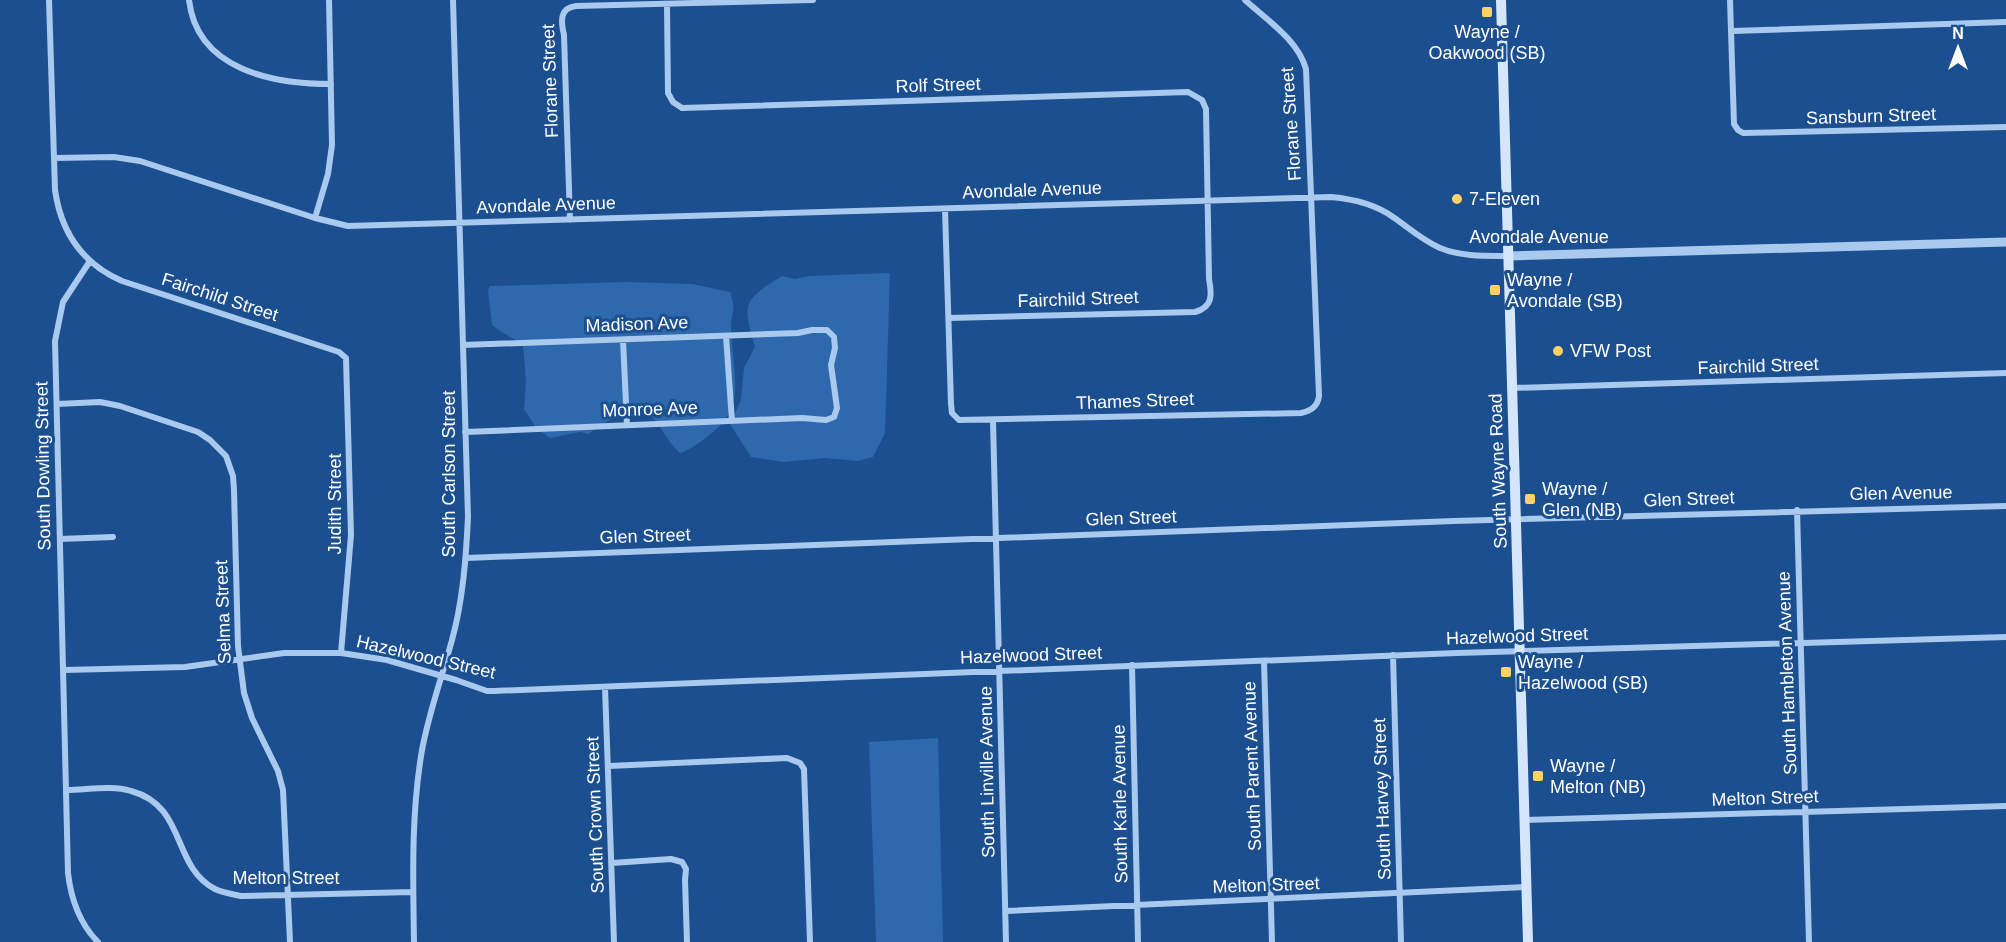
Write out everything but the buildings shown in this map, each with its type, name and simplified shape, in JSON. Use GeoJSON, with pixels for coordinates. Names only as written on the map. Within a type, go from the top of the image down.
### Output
{"type":"FeatureCollection","features":[{"type":"Feature","properties":{"kind":"main road","name":"South Wayne Road"},"geometry":{"type":"LineString","coordinates":[[1502,0],[1528,942]]}},
{"type":"Feature","properties":{"kind":"street"},"geometry":{"type":"LineString","coordinates":[[49,0],[55,190],[60,215],[72,241],[90,261]]}},
{"type":"Feature","properties":{"kind":"street"},"geometry":{"type":"LineString","coordinates":[[189,0],[192,18],[202,38],[224,60],[272,78],[301,84],[331,84]]}},
{"type":"Feature","properties":{"kind":"street"},"geometry":{"type":"LineString","coordinates":[[315,218],[331,159],[333,128],[329,0]]}},
{"type":"Feature","properties":{"kind":"street","name":"South Carlson Street"},"geometry":{"type":"LineString","coordinates":[[414,942],[413,836],[417,780],[427,725],[457,618],[466,558],[468,489],[453,0]]}},
{"type":"Feature","properties":{"kind":"street","name":"Florane Street"},"geometry":{"type":"LineString","coordinates":[[570,220],[562,24],[564,12],[576,6],[813,0]]}},
{"type":"Feature","properties":{"kind":"street","name":"Florane Street"},"geometry":{"type":"LineString","coordinates":[[1245,0],[1294,46],[1304,61],[1307,76],[1311,198]]}},
{"type":"Feature","properties":{"kind":"street"},"geometry":{"type":"LineString","coordinates":[[1730,0],[1732,31],[2006,22]]}},
{"type":"Feature","properties":{"kind":"street","name":"Rolf Street"},"geometry":{"type":"LineString","coordinates":[[667,4],[668,93],[673,102],[682,108],[1192,93],[1202,100],[1206,110],[1209,201]]}},
{"type":"Feature","properties":{"kind":"street","name":"Sansburn Street"},"geometry":{"type":"LineString","coordinates":[[1732,31],[1734,124],[1745,134],[2006,127]]}},
{"type":"Feature","properties":{"kind":"street","name":"Avondale Avenue"},"geometry":{"type":"LineString","coordinates":[[54,158],[114,157],[140,161],[315,218],[348,226],[1343,198],[1374,206],[1428,242],[1453,252],[1475,256],[2006,242]]}},
{"type":"Feature","properties":{"kind":"street","name":"Thames Street"},"geometry":{"type":"LineString","coordinates":[[945,209],[952,412],[957,418],[963,421],[993,421],[1301,413],[1311,410],[1317,404],[1319,396],[1311,198]]}},
{"type":"Feature","properties":{"kind":"street","name":"Fairchild Street"},"geometry":{"type":"LineString","coordinates":[[949,318],[1195,312],[1207,306],[1212,295],[1209,279],[1209,201]]}},
{"type":"Feature","properties":{"kind":"street","name":"Fairchild Street"},"geometry":{"type":"LineString","coordinates":[[90,261],[104,272],[123,281],[343,355]]}},
{"type":"Feature","properties":{"kind":"street","name":"South Dowling Street"},"geometry":{"type":"LineString","coordinates":[[90,261],[71,288],[59,315],[55,341],[69,886],[82,921],[98,942]]}},
{"type":"Feature","properties":{"kind":"street","name":"Madison Ave"},"geometry":{"type":"LineString","coordinates":[[463,345],[726,336],[827,330],[834,337],[835,348],[831,365],[837,408],[834,417]]}},
{"type":"Feature","properties":{"kind":"street"},"geometry":{"type":"LineString","coordinates":[[726,336],[732,421]]}},
{"type":"Feature","properties":{"kind":"street"},"geometry":{"type":"LineString","coordinates":[[623,340],[627,425]]}},
{"type":"Feature","properties":{"kind":"street","name":"Judith Street"},"geometry":{"type":"LineString","coordinates":[[341,653],[351,535],[347,366],[343,355]]}},
{"type":"Feature","properties":{"kind":"street","name":"Fairchild Street"},"geometry":{"type":"LineString","coordinates":[[1512,388],[2006,373]]}},
{"type":"Feature","properties":{"kind":"street","name":"Selma Street"},"geometry":{"type":"LineString","coordinates":[[57,404],[100,402],[120,406],[198,432],[226,456],[234,483],[240,658],[244,693],[252,718],[278,771],[283,790],[290,942]]}},
{"type":"Feature","properties":{"kind":"street","name":"Monroe Ave"},"geometry":{"type":"LineString","coordinates":[[465,432],[802,418],[826,420],[834,417]]}},
{"type":"Feature","properties":{"kind":"street","name":"South Linville Avenue"},"geometry":{"type":"LineString","coordinates":[[993,421],[1006,942]]}},
{"type":"Feature","properties":{"kind":"street","name":"Glen Avenue"},"geometry":{"type":"LineString","coordinates":[[1797,510],[2006,506]]}},
{"type":"Feature","properties":{"kind":"street","name":"Glen Street"},"geometry":{"type":"LineString","coordinates":[[466,558],[1797,510]]}},
{"type":"Feature","properties":{"kind":"street","name":"South Hambleton Avenue"},"geometry":{"type":"LineString","coordinates":[[1797,510],[1809,942]]}},
{"type":"Feature","properties":{"kind":"street"},"geometry":{"type":"LineString","coordinates":[[60,539],[112,537]]}},
{"type":"Feature","properties":{"kind":"street","name":"Hazelwood Street"},"geometry":{"type":"LineString","coordinates":[[64,670],[185,667],[284,653],[341,653],[387,660],[487,691],[1393,655],[2006,637]]}},
{"type":"Feature","properties":{"kind":"street","name":"South Harvey Street"},"geometry":{"type":"LineString","coordinates":[[1393,655],[1401,942]]}},
{"type":"Feature","properties":{"kind":"street","name":"South Parent Avenue"},"geometry":{"type":"LineString","coordinates":[[1264,661],[1272,942]]}},
{"type":"Feature","properties":{"kind":"street","name":"South Karle Avenue"},"geometry":{"type":"LineString","coordinates":[[1132,665],[1138,942]]}},
{"type":"Feature","properties":{"kind":"street","name":"South Crown Street"},"geometry":{"type":"LineString","coordinates":[[605,687],[614,942]]}},
{"type":"Feature","properties":{"kind":"street"},"geometry":{"type":"LineString","coordinates":[[609,766],[787,758],[800,763],[804,769],[810,942]]}},
{"type":"Feature","properties":{"kind":"street","name":"Melton Street"},"geometry":{"type":"LineString","coordinates":[[66,790],[120,789],[143,795],[156,803],[167,816],[190,865],[208,885],[223,892],[242,896],[413,892]]}},
{"type":"Feature","properties":{"kind":"street","name":"Melton Street"},"geometry":{"type":"LineString","coordinates":[[1525,820],[2006,806]]}},
{"type":"Feature","properties":{"kind":"street"},"geometry":{"type":"LineString","coordinates":[[612,863],[671,859],[682,862],[686,869],[687,942]]}},
{"type":"Feature","properties":{"kind":"street","name":"Melton Street"},"geometry":{"type":"LineString","coordinates":[[1006,911],[1527,887]]}},
{"type":"Feature","properties":{"kind":"shaded area"},"geometry":{"type":"Polygon","coordinates":[[[890,273],[885,433],[873,457],[858,461],[825,458],[784,462],[751,457],[730,424],[741,400],[744,368],[755,347],[748,321],[749,304],[753,297],[782,276],[795,279],[809,276],[890,273]]]}},
{"type":"Feature","properties":{"kind":"shaded area"},"geometry":{"type":"Polygon","coordinates":[[[628,282],[692,284],[730,292],[732,298],[734,400],[721,425],[688,450],[680,453],[655,421],[642,413],[632,413],[614,419],[589,434],[580,432],[550,438],[537,429],[524,409],[526,382],[523,345],[492,325],[488,290],[490,286],[628,282]]]}},
{"type":"Feature","properties":{"kind":"shaded area"},"geometry":{"type":"Polygon","coordinates":[[[938,738],[943,942],[876,942],[869,742],[938,738]]]}},
{"type":"Feature","properties":{"kind":"place","name":"Wayne / Oakwood (SB)"},"geometry":{"type":"Point","coordinates":[1487,12]}},
{"type":"Feature","properties":{"kind":"place","name":"7-Eleven"},"geometry":{"type":"Point","coordinates":[1457,199]}},
{"type":"Feature","properties":{"kind":"place","name":"Wayne / Avondale (SB)"},"geometry":{"type":"Point","coordinates":[1495,290]}},
{"type":"Feature","properties":{"kind":"place","name":"VFW Post"},"geometry":{"type":"Point","coordinates":[1558,351]}},
{"type":"Feature","properties":{"kind":"place","name":"Wayne / Glen (NB)"},"geometry":{"type":"Point","coordinates":[1530,499]}},
{"type":"Feature","properties":{"kind":"place","name":"Wayne / Hazelwood (SB)"},"geometry":{"type":"Point","coordinates":[1506,672]}},
{"type":"Feature","properties":{"kind":"place","name":"Wayne / Melton (NB)"},"geometry":{"type":"Point","coordinates":[1538,776]}}]}
